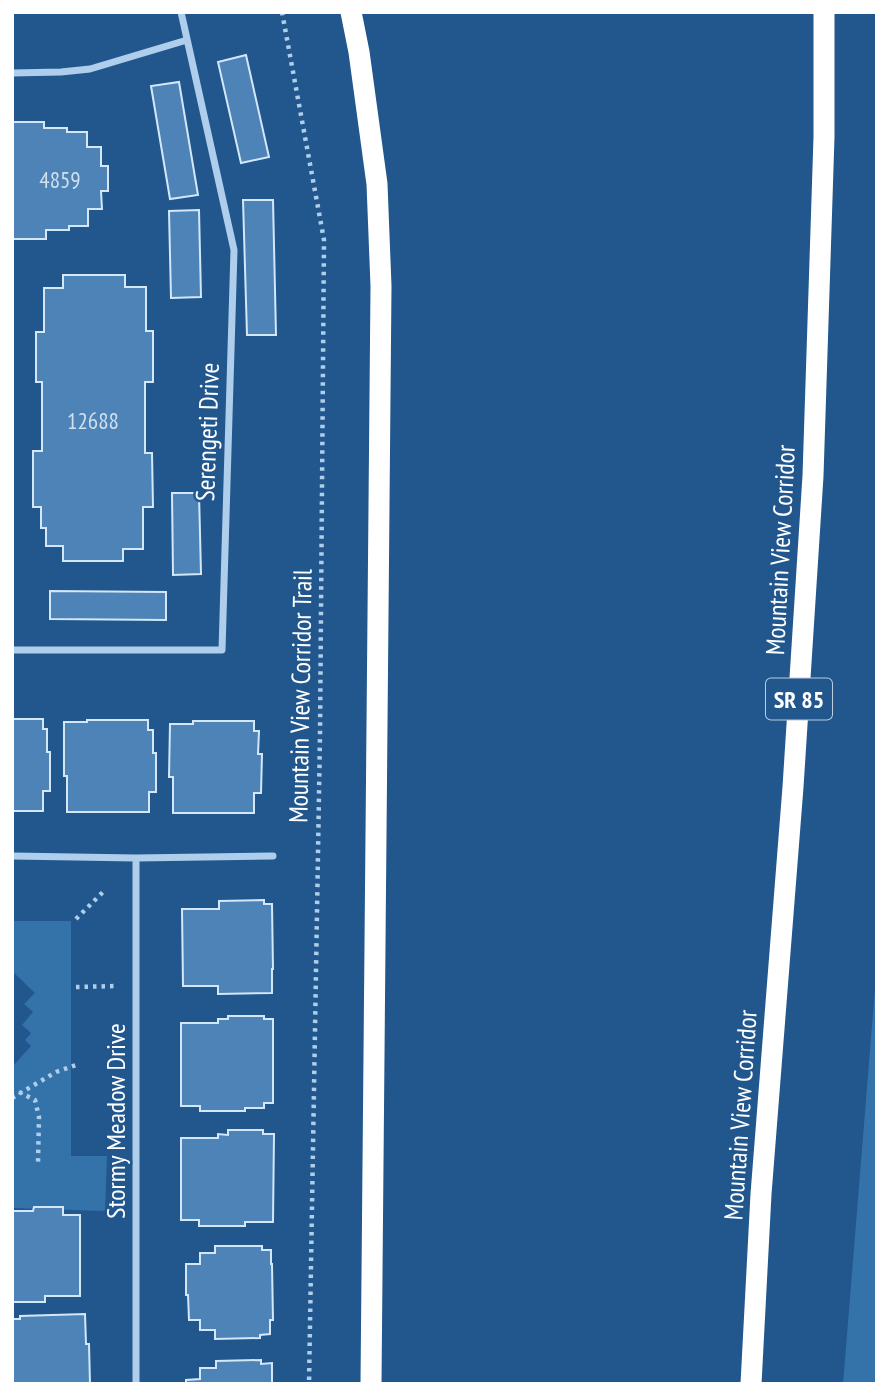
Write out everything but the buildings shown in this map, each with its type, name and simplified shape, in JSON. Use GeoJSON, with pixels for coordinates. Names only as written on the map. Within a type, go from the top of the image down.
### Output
{"type":"FeatureCollection","features":[{"type":"Feature","properties":{"kind":"highway"},"geometry":{"type":"LineString","coordinates":[[351,12],[377,184],[381,286],[371,1384]]}},
{"type":"Feature","properties":{"kind":"highway","name":"Mountain View Corridor"},"geometry":{"type":"LineString","coordinates":[[751,1384],[761,1194],[793,787],[813,476],[824,137],[824,12]]}},
{"type":"Feature","properties":{"kind":"street","name":"Serengeti Drive"},"geometry":{"type":"LineString","coordinates":[[12,650],[222,650],[234,250],[181,12]]}},
{"type":"Feature","properties":{"kind":"street"},"geometry":{"type":"LineString","coordinates":[[12,73],[90,69],[187,40]]}},
{"type":"Feature","properties":{"kind":"street"},"geometry":{"type":"LineString","coordinates":[[12,856],[273,856]]}},
{"type":"Feature","properties":{"kind":"street","name":"Stormy Meadow Drive"},"geometry":{"type":"LineString","coordinates":[[136,858],[136,1384]]}},
{"type":"Feature","properties":{"kind":"path","name":"Mountain View Corridor Trail"},"geometry":{"type":"LineString","coordinates":[[282,12],[324,240],[309,1384]]}},
{"type":"Feature","properties":{"kind":"path"},"geometry":{"type":"LineString","coordinates":[[76,919],[104,891]]}},
{"type":"Feature","properties":{"kind":"path"},"geometry":{"type":"LineString","coordinates":[[76,987],[136,986]]}},
{"type":"Feature","properties":{"kind":"path"},"geometry":{"type":"LineString","coordinates":[[15,1094],[56,1072],[76,1065]]}},
{"type":"Feature","properties":{"kind":"path"},"geometry":{"type":"LineString","coordinates":[[15,1094],[35,1100],[39,1117],[38,1162]]}},
{"type":"Feature","properties":{"kind":"shaded area"},"geometry":{"type":"Polygon","coordinates":[[[12,921],[71,921],[71,1156],[107,1156],[105,1211],[12,1208],[12,1067],[31,1046],[25,1040],[31,1033],[22,1025],[33,1012],[24,1004],[35,993],[12,971],[12,921]]]}},
{"type":"Feature","properties":{"kind":"shaded area"},"geometry":{"type":"Polygon","coordinates":[[[877,926],[877,1384],[843,1384],[876,976],[877,926]]]}}]}
